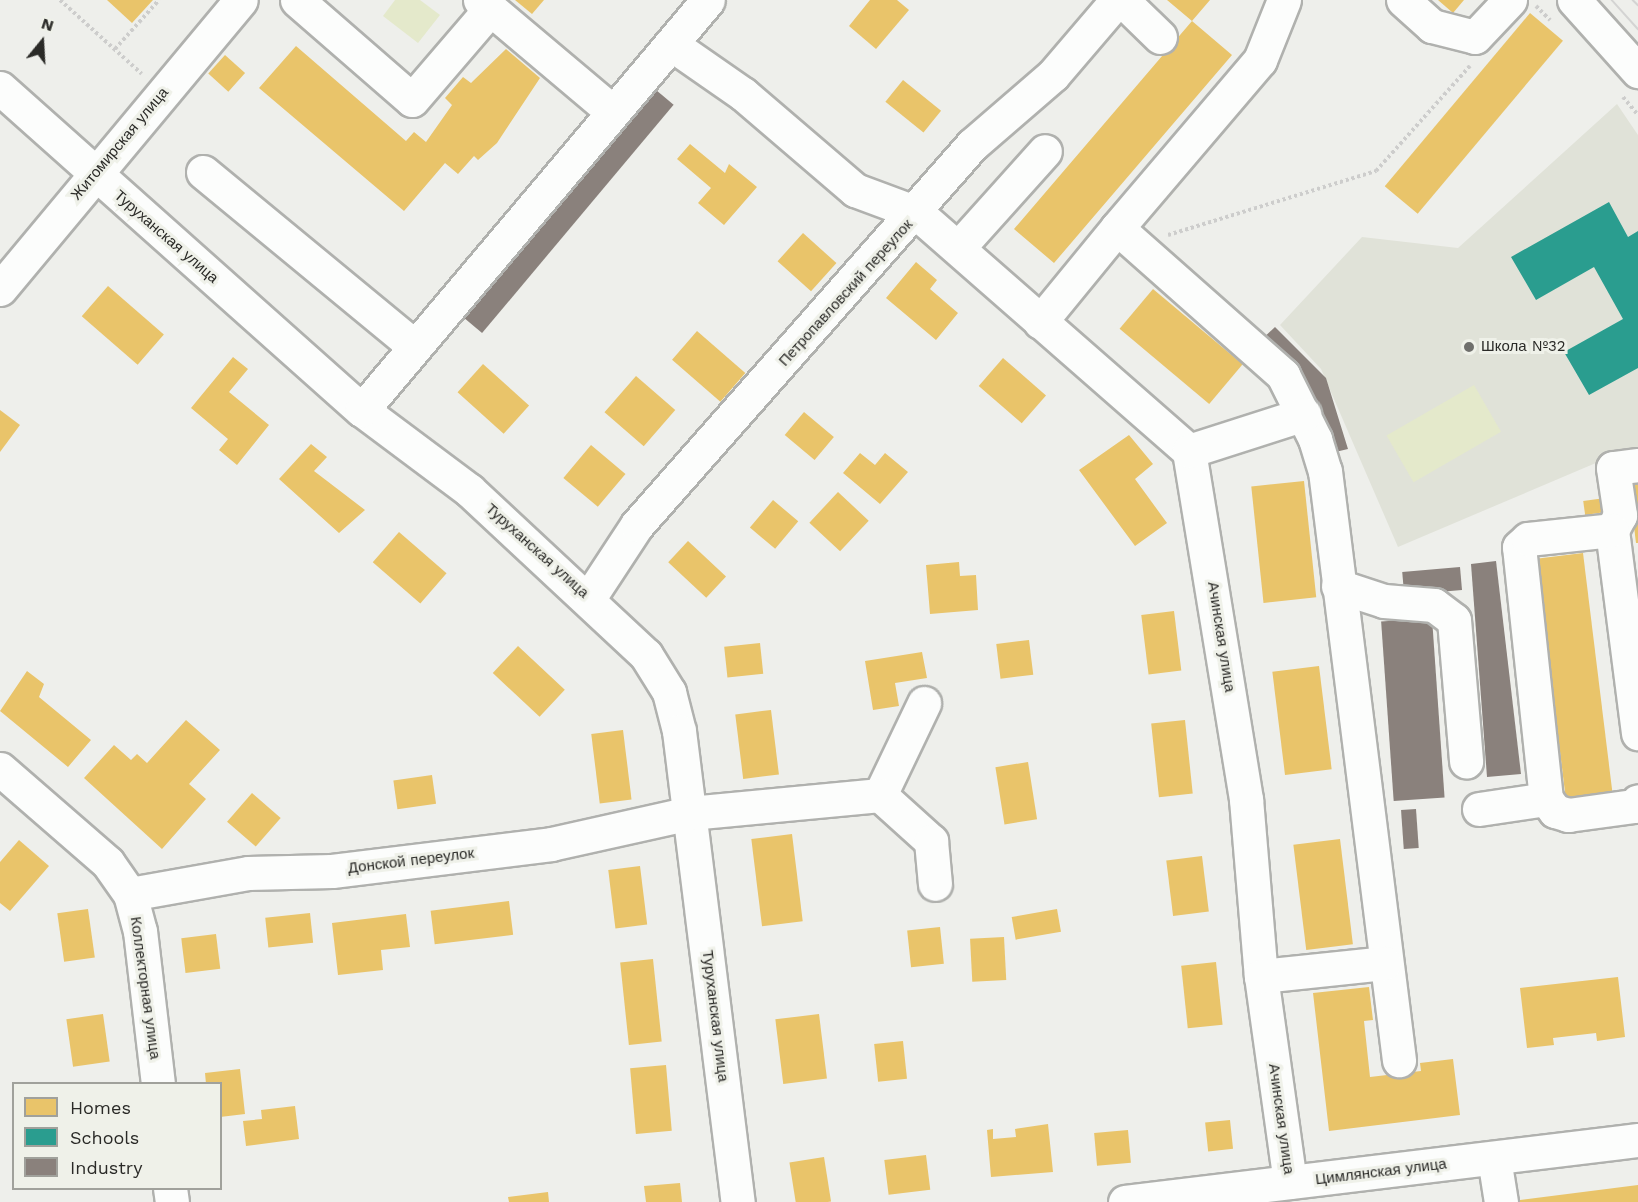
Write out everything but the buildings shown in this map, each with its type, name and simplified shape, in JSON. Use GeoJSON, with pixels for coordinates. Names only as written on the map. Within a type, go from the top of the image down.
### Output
{"type":"FeatureCollection","features":[{"type":"Feature","properties":{"kind":"street","name":"Житомирская улица"},"geometry":{"type":"LineString","coordinates":[[0,289],[94,173],[241,0]]}},
{"type":"Feature","properties":{"kind":"street"},"geometry":{"type":"LineString","coordinates":[[362,410],[708,0]]}},
{"type":"Feature","properties":{"kind":"street","name":"Петропавловский переулок"},"geometry":{"type":"LineString","coordinates":[[589,598],[637,525],[917,213],[972,145],[1053,75],[1117,0]]}},
{"type":"Feature","properties":{"kind":"street"},"geometry":{"type":"LineString","coordinates":[[1122,0],[1160,37]]}},
{"type":"Feature","properties":{"kind":"street"},"geometry":{"type":"LineString","coordinates":[[1040,322],[1126,236],[1260,60],[1284,0]]}},
{"type":"Feature","properties":{"kind":"street"},"geometry":{"type":"LineString","coordinates":[[1402,0],[1432,26],[1475,37],[1510,0]]}},
{"type":"Feature","properties":{"kind":"street"},"geometry":{"type":"LineString","coordinates":[[1574,0],[1638,71]]}},
{"type":"Feature","properties":{"kind":"street"},"geometry":{"type":"LineString","coordinates":[[306,3],[412,100],[485,4],[612,111]]}},
{"type":"Feature","properties":{"kind":"street"},"geometry":{"type":"LineString","coordinates":[[671,44],[742,94],[855,190],[917,213],[1189,451],[1304,414]]}},
{"type":"Feature","properties":{"kind":"street","name":"Туруханская улица"},"geometry":{"type":"LineString","coordinates":[[0,88],[362,410],[469,490],[589,598],[646,655],[669,692],[690,813],[738,1202]]}},
{"type":"Feature","properties":{"kind":"street"},"geometry":{"type":"LineString","coordinates":[[958,248],[1045,150]]}},
{"type":"Feature","properties":{"kind":"street"},"geometry":{"type":"LineString","coordinates":[[203,172],[416,347]]}},
{"type":"Feature","properties":{"kind":"street"},"geometry":{"type":"LineString","coordinates":[[1126,236],[1254,346],[1283,375],[1304,414],[1325,471],[1384,963],[1399,1060]]}},
{"type":"Feature","properties":{"kind":"street","name":"Ачинская улица"},"geometry":{"type":"LineString","coordinates":[[1189,451],[1246,799],[1261,976],[1290,1182]]}},
{"type":"Feature","properties":{"kind":"street"},"geometry":{"type":"LineString","coordinates":[[1638,465],[1613,468],[1620,515],[1638,733]]}},
{"type":"Feature","properties":{"kind":"street"},"geometry":{"type":"LineString","coordinates":[[1622,548],[1528,539],[1519,547],[1546,799],[1555,812],[1568,815],[1634,806],[1638,801]]}},
{"type":"Feature","properties":{"kind":"street"},"geometry":{"type":"LineString","coordinates":[[1338,586],[1384,601],[1434,605],[1454,620],[1466,761]]}},
{"type":"Feature","properties":{"kind":"street"},"geometry":{"type":"LineString","coordinates":[[924,703],[880,795],[931,841],[935,884]]}},
{"type":"Feature","properties":{"kind":"street","name":"Коллекторная улица"},"geometry":{"type":"LineString","coordinates":[[0,769],[108,863],[129,894],[140,931],[158,1082]]}},
{"type":"Feature","properties":{"kind":"street","name":"Донской переулок"},"geometry":{"type":"LineString","coordinates":[[129,894],[248,873],[332,871],[551,844],[690,813],[880,795]]}},
{"type":"Feature","properties":{"kind":"street"},"geometry":{"type":"LineString","coordinates":[[1479,809],[1546,799]]}},
{"type":"Feature","properties":{"kind":"street"},"geometry":{"type":"LineString","coordinates":[[1261,976],[1384,963]]}},
{"type":"Feature","properties":{"kind":"street","name":"Цимлянская улица"},"geometry":{"type":"LineString","coordinates":[[1125,1202],[1209,1197],[1290,1182],[1638,1140]]}},
{"type":"Feature","properties":{"kind":"street"},"geometry":{"type":"LineString","coordinates":[[1494,1158],[1501,1202]]}},
{"type":"Feature","properties":{"kind":"path"},"geometry":{"type":"LineString","coordinates":[[60,0],[163,92]]}},
{"type":"Feature","properties":{"kind":"path"},"geometry":{"type":"LineString","coordinates":[[115,49],[159,0]]}},
{"type":"Feature","properties":{"kind":"path"},"geometry":{"type":"LineString","coordinates":[[1126,236],[1376,171],[1475,60]]}},
{"type":"Feature","properties":{"kind":"shaded area","name":"Школа №32"},"geometry":{"type":"Polygon","coordinates":[[[1617,104],[1638,135],[1638,453],[1610,457],[1398,547],[1321,369],[1280,325],[1362,237],[1458,248],[1617,104]]]}},
{"type":"Feature","properties":{"kind":"green space"},"geometry":{"type":"Polygon","coordinates":[[[395,0],[420,0],[440,15],[418,43],[383,16],[395,0]]]}},
{"type":"Feature","properties":{"kind":"green space"},"geometry":{"type":"Polygon","coordinates":[[[1474,385],[1501,432],[1414,482],[1387,436],[1474,385]]]}},
{"type":"Feature","properties":{"kind":"tram line"},"geometry":{"type":"LineString","coordinates":[[1612,0],[1638,29]]}},
{"type":"Feature","properties":{"kind":"tram line"},"geometry":{"type":"LineString","coordinates":[[1633,0],[1638,5]]}},
{"type":"Feature","properties":{"kind":"place","name":"Школа №32"},"geometry":{"type":"Point","coordinates":[1469,347]}}]}
